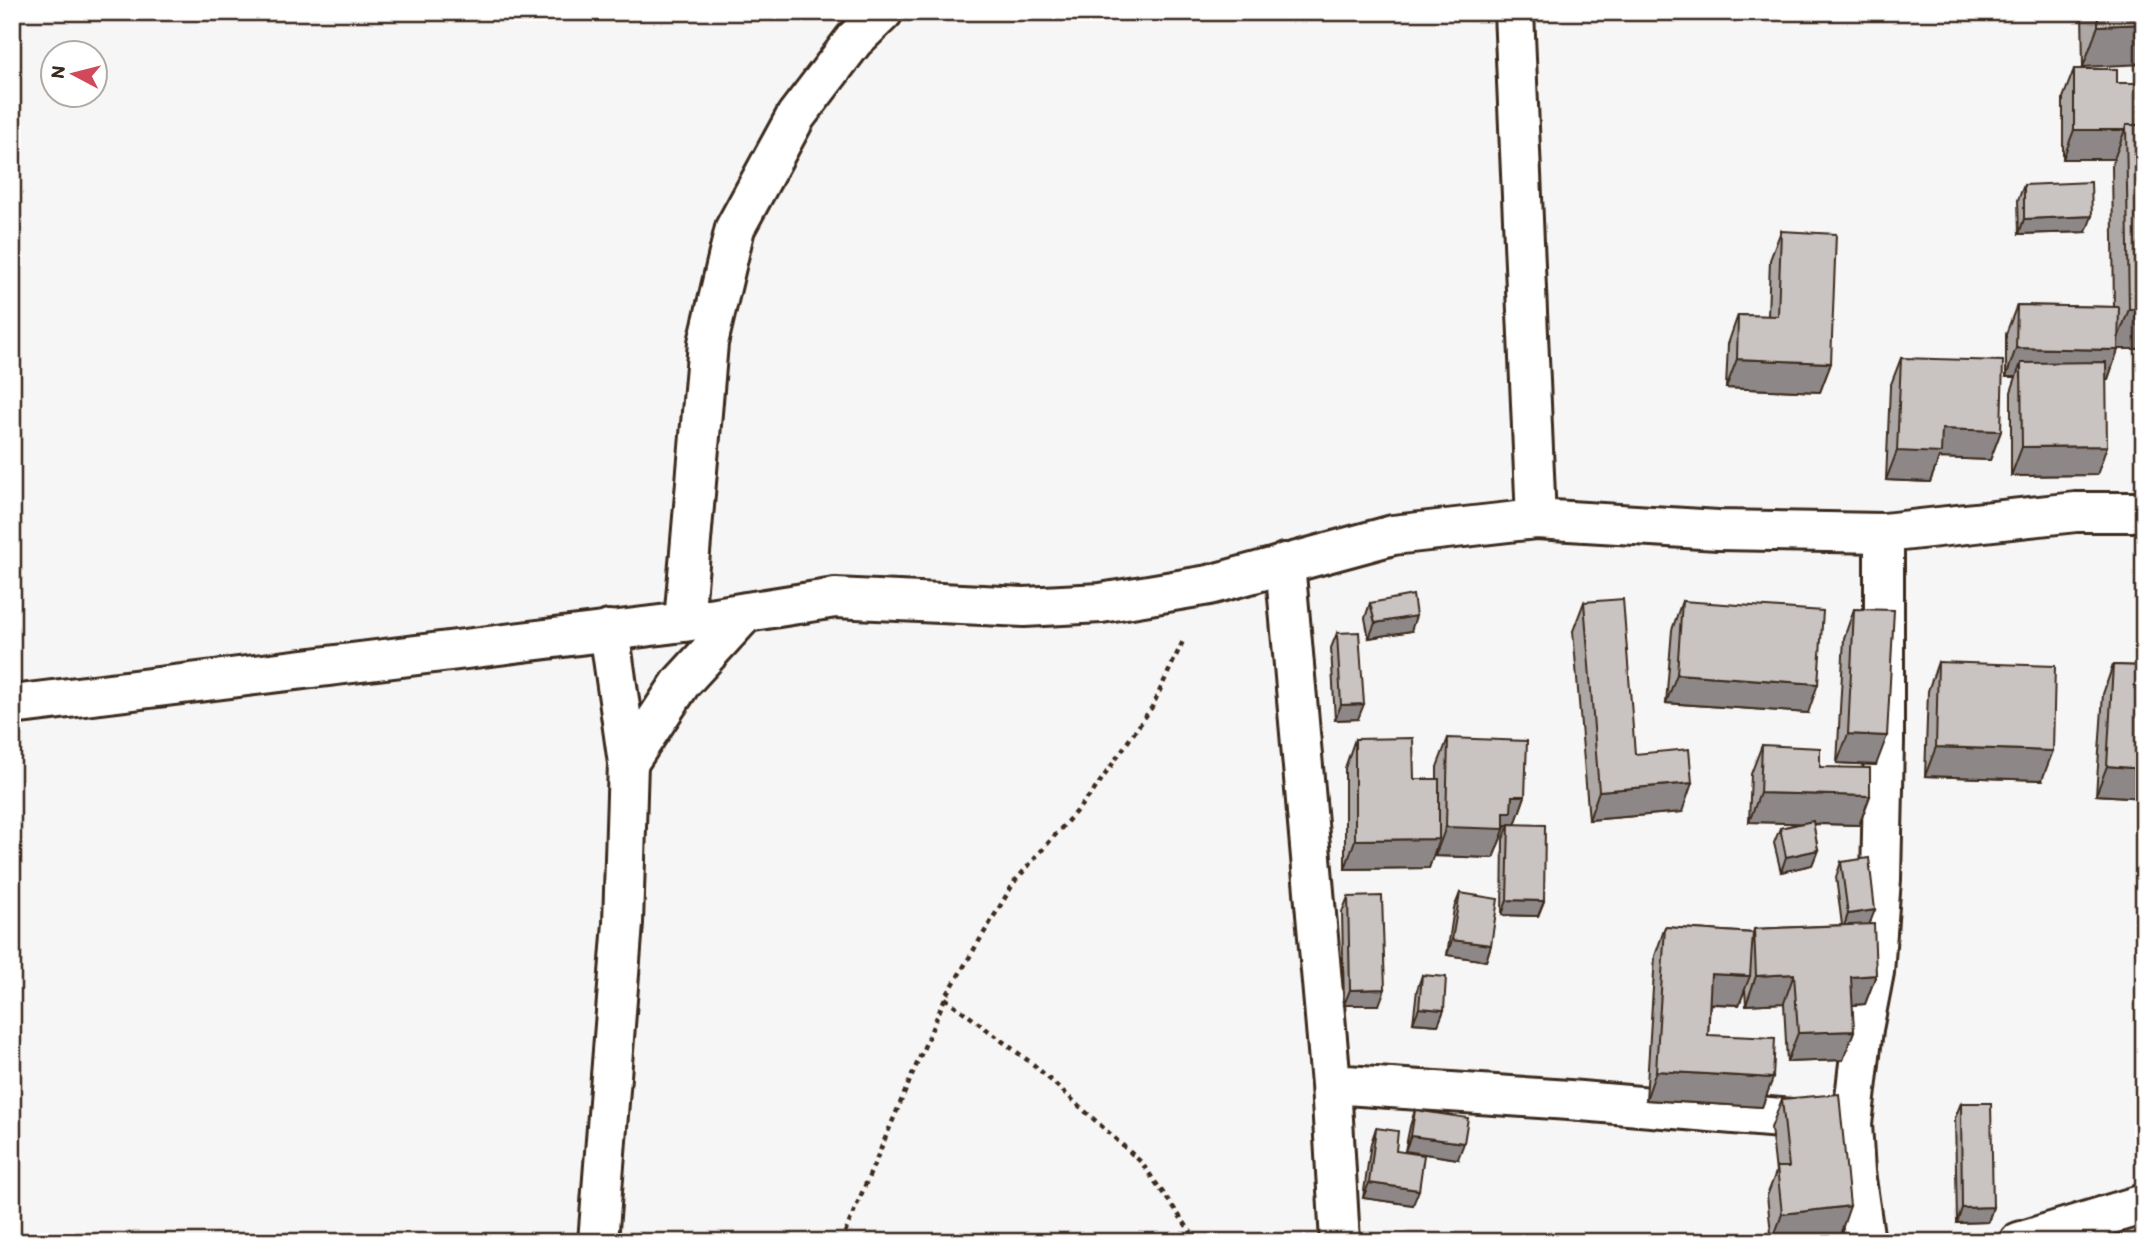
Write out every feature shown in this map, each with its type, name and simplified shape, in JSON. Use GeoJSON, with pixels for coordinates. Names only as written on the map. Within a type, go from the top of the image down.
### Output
{"type":"FeatureCollection","features":[{"type":"Feature","properties":{"kind":"street"},"geometry":{"type":"LineString","coordinates":[[684,622],[708,343],[735,228],[796,116],[855,40],[883,12]]}},
{"type":"Feature","properties":{"kind":"street"},"geometry":{"type":"LineString","coordinates":[[1514,12],[1536,519]]}},
{"type":"Feature","properties":{"kind":"street"},"geometry":{"type":"LineString","coordinates":[[12,705],[684,622],[835,598],[1024,607],[1101,603],[1209,585],[1394,535],[1536,519],[1718,530],[1884,533],[2076,512],[2144,512]]}},
{"type":"Feature","properties":{"kind":"street"},"geometry":{"type":"LineString","coordinates":[[1865,1242],[1855,1172],[1852,1124],[1863,1029],[1874,972],[1881,879],[1884,533]]}},
{"type":"Feature","properties":{"kind":"street"},"geometry":{"type":"LineString","coordinates":[[1285,563],[1331,1084],[1340,1242]]}},
{"type":"Feature","properties":{"kind":"street"},"geometry":{"type":"LineString","coordinates":[[628,763],[681,683],[746,612]]}},
{"type":"Feature","properties":{"kind":"street"},"geometry":{"type":"LineString","coordinates":[[598,1242],[623,923],[628,763],[609,630]]}},
{"type":"Feature","properties":{"kind":"street"},"geometry":{"type":"LineString","coordinates":[[1331,1084],[1569,1100],[1852,1124]]}},
{"type":"Feature","properties":{"kind":"street"},"geometry":{"type":"LineString","coordinates":[[2019,1242],[2144,1204]]}},
{"type":"Feature","properties":{"kind":"path"},"geometry":{"type":"LineString","coordinates":[[841,1242],[945,998],[1015,881],[1093,792],[1152,706],[1209,585]]}},
{"type":"Feature","properties":{"kind":"path"},"geometry":{"type":"LineString","coordinates":[[945,998],[1034,1065],[1141,1162],[1198,1242]]}},
{"type":"Feature","properties":{"kind":"building"},"geometry":{"type":"Polygon","coordinates":[[[2098,12],[2144,12],[2144,24],[2098,26],[2098,12]]]}},
{"type":"Feature","properties":{"kind":"building"},"geometry":{"type":"Polygon","coordinates":[[[2074,69],[2117,69],[2117,83],[2142,83],[2142,125],[2126,125],[2125,130],[2074,130],[2074,69]]]}},
{"type":"Feature","properties":{"kind":"building"},"geometry":{"type":"Polygon","coordinates":[[[2126,125],[2144,125],[2144,309],[2129,309],[2126,125]]]}},
{"type":"Feature","properties":{"kind":"building"},"geometry":{"type":"Polygon","coordinates":[[[2091,182],[2092,216],[2024,219],[2024,185],[2091,182]]]}},
{"type":"Feature","properties":{"kind":"building"},"geometry":{"type":"Polygon","coordinates":[[[1781,231],[1836,234],[1831,363],[1737,359],[1738,315],[1778,316],[1781,231]]]}},
{"type":"Feature","properties":{"kind":"building"},"geometry":{"type":"Polygon","coordinates":[[[2017,305],[2119,307],[2118,350],[2016,348],[2017,305]]]}},
{"type":"Feature","properties":{"kind":"building"},"geometry":{"type":"Polygon","coordinates":[[[1901,358],[2003,361],[2001,431],[1942,429],[1941,453],[1897,451],[1901,358]]]}},
{"type":"Feature","properties":{"kind":"building"},"geometry":{"type":"Polygon","coordinates":[[[2106,362],[2107,446],[2022,447],[2021,363],[2106,362]]]}},
{"type":"Feature","properties":{"kind":"building"},"geometry":{"type":"Polygon","coordinates":[[[1413,595],[1416,616],[1375,623],[1370,603],[1413,595]]]}},
{"type":"Feature","properties":{"kind":"building"},"geometry":{"type":"Polygon","coordinates":[[[1623,599],[1635,754],[1689,749],[1692,783],[1599,791],[1584,602],[1623,599]]]}},
{"type":"Feature","properties":{"kind":"building"},"geometry":{"type":"Polygon","coordinates":[[[1682,601],[1823,611],[1818,684],[1677,674],[1682,601]]]}},
{"type":"Feature","properties":{"kind":"building"},"geometry":{"type":"Polygon","coordinates":[[[1854,609],[1894,610],[1887,736],[1848,734],[1854,609]]]}},
{"type":"Feature","properties":{"kind":"building"},"geometry":{"type":"Polygon","coordinates":[[[1359,632],[1364,704],[1341,705],[1337,633],[1359,632]]]}},
{"type":"Feature","properties":{"kind":"building"},"geometry":{"type":"Polygon","coordinates":[[[1938,662],[2055,666],[2053,751],[1936,747],[1938,662]]]}},
{"type":"Feature","properties":{"kind":"building"},"geometry":{"type":"Polygon","coordinates":[[[2113,665],[2144,666],[2144,769],[2107,766],[2113,665]]]}},
{"type":"Feature","properties":{"kind":"building"},"geometry":{"type":"Polygon","coordinates":[[[1413,738],[1414,779],[1439,779],[1439,839],[1355,840],[1355,739],[1413,738]]]}},
{"type":"Feature","properties":{"kind":"building"},"geometry":{"type":"Polygon","coordinates":[[[1448,738],[1527,741],[1525,796],[1512,796],[1511,812],[1504,812],[1504,829],[1446,827],[1448,738]]]}},
{"type":"Feature","properties":{"kind":"building"},"geometry":{"type":"Polygon","coordinates":[[[1762,745],[1820,748],[1820,767],[1870,768],[1870,796],[1760,793],[1762,745]]]}},
{"type":"Feature","properties":{"kind":"building"},"geometry":{"type":"Polygon","coordinates":[[[1813,821],[1818,850],[1786,857],[1780,828],[1813,821]]]}},
{"type":"Feature","properties":{"kind":"building"},"geometry":{"type":"Polygon","coordinates":[[[1509,824],[1545,825],[1544,901],[1507,900],[1509,824]]]}},
{"type":"Feature","properties":{"kind":"building"},"geometry":{"type":"Polygon","coordinates":[[[1869,858],[1875,910],[1848,914],[1841,862],[1869,858]]]}},
{"type":"Feature","properties":{"kind":"building"},"geometry":{"type":"Polygon","coordinates":[[[1460,893],[1498,899],[1491,945],[1452,940],[1460,893]]]}},
{"type":"Feature","properties":{"kind":"building"},"geometry":{"type":"Polygon","coordinates":[[[1382,896],[1385,989],[1350,990],[1348,897],[1382,896]]]}},
{"type":"Feature","properties":{"kind":"building"},"geometry":{"type":"Polygon","coordinates":[[[1874,924],[1876,975],[1851,977],[1854,1031],[1798,1033],[1794,974],[1756,976],[1754,929],[1874,924]]]}},
{"type":"Feature","properties":{"kind":"building"},"geometry":{"type":"Polygon","coordinates":[[[1665,927],[1753,933],[1750,976],[1711,974],[1708,1035],[1775,1038],[1773,1078],[1656,1071],[1665,927]]]}},
{"type":"Feature","properties":{"kind":"building"},"geometry":{"type":"Polygon","coordinates":[[[1422,975],[1446,977],[1444,1010],[1419,1008],[1422,975]]]}},
{"type":"Feature","properties":{"kind":"building"},"geometry":{"type":"Polygon","coordinates":[[[1839,1094],[1850,1206],[1782,1214],[1777,1167],[1789,1167],[1782,1099],[1839,1094]]]}},
{"type":"Feature","properties":{"kind":"building"},"geometry":{"type":"Polygon","coordinates":[[[1961,1103],[1991,1103],[1993,1207],[1962,1208],[1961,1103]]]}},
{"type":"Feature","properties":{"kind":"building"},"geometry":{"type":"Polygon","coordinates":[[[1415,1110],[1468,1118],[1464,1143],[1411,1136],[1415,1110]]]}},
{"type":"Feature","properties":{"kind":"building"},"geometry":{"type":"Polygon","coordinates":[[[1376,1128],[1398,1131],[1396,1151],[1424,1155],[1419,1190],[1369,1183],[1376,1128]]]}},
{"type":"Feature","properties":{"kind":"building"},"geometry":{"type":"Polygon","coordinates":[[[2144,1239],[2144,1242],[2039,1242],[2144,1239]]]}}]}
